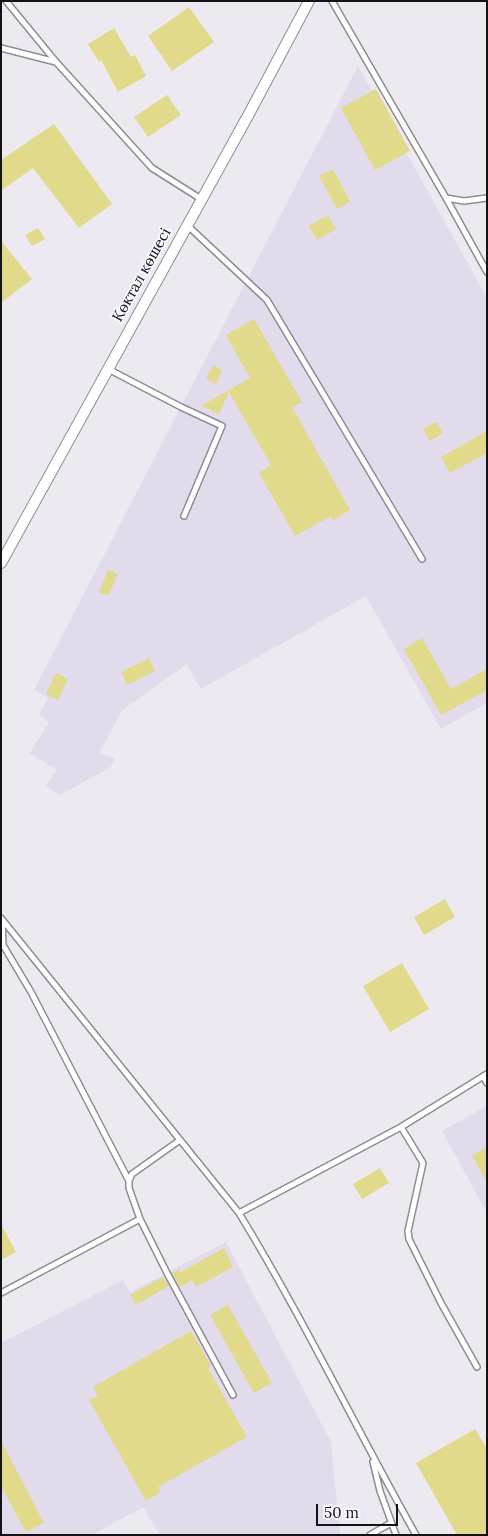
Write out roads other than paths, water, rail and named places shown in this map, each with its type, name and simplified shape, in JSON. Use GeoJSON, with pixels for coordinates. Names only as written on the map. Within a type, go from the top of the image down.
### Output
{"type":"FeatureCollection","features":[{"type":"Feature","properties":{"kind":"street","name":"Көктал көшесі"},"geometry":{"type":"LineString","coordinates":[[1,563],[250,112],[309,1]]}},
{"type":"Feature","properties":{"kind":"lane"},"geometry":{"type":"LineString","coordinates":[[6,1],[57,62],[152,168],[201,200]]}},
{"type":"Feature","properties":{"kind":"lane"},"geometry":{"type":"LineString","coordinates":[[332,1],[487,272]]}},
{"type":"Feature","properties":{"kind":"lane"},"geometry":{"type":"LineString","coordinates":[[1,48],[57,62]]}},
{"type":"Feature","properties":{"kind":"lane"},"geometry":{"type":"LineString","coordinates":[[446,198],[464,202],[487,198]]}},
{"type":"Feature","properties":{"kind":"lane"},"geometry":{"type":"LineString","coordinates":[[187,225],[267,300],[422,559]]}},
{"type":"Feature","properties":{"kind":"lane"},"geometry":{"type":"LineString","coordinates":[[108,369],[222,426],[184,516]]}},
{"type":"Feature","properties":{"kind":"lane"},"geometry":{"type":"LineString","coordinates":[[2,918],[2,947],[30,992],[129,1181]]}},
{"type":"Feature","properties":{"kind":"lane"},"geometry":{"type":"LineString","coordinates":[[2,918],[239,1213],[275,1272],[372,1457],[416,1535]]}},
{"type":"Feature","properties":{"kind":"lane"},"geometry":{"type":"LineString","coordinates":[[239,1213],[401,1126],[485,1075],[487,1083]]}},
{"type":"Feature","properties":{"kind":"lane"},"geometry":{"type":"LineString","coordinates":[[401,1126],[423,1163],[408,1231],[409,1239],[476,1367]]}},
{"type":"Feature","properties":{"kind":"lane"},"geometry":{"type":"LineString","coordinates":[[180,1140],[132,1174],[129,1188],[140,1219],[167,1273],[233,1395]]}},
{"type":"Feature","properties":{"kind":"lane"},"geometry":{"type":"LineString","coordinates":[[1,1293],[140,1219]]}},
{"type":"Feature","properties":{"kind":"lane"},"geometry":{"type":"LineString","coordinates":[[372,1457],[380,1491],[396,1535]]}},
{"type":"Feature","properties":{"kind":"lane"},"geometry":{"type":"LineString","coordinates":[[370,1535],[391,1522]]}}]}
